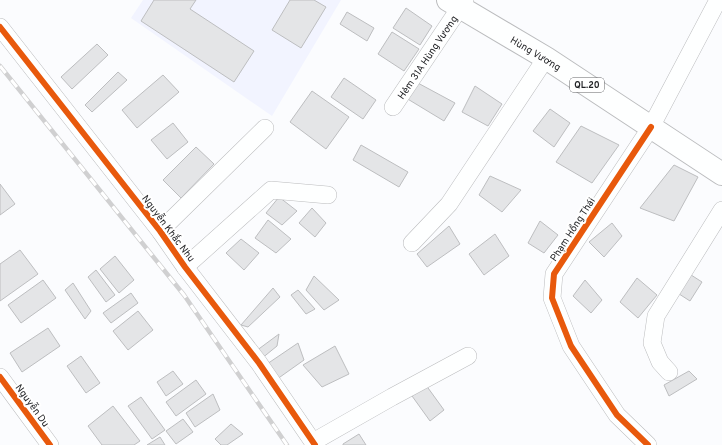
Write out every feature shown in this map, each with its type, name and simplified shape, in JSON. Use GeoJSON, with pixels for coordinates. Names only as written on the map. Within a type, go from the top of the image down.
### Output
{"type":"FeatureCollection","features":[{"type":"Feature","properties":{"kind":"highway","name":"Hùng Vương"},"geometry":{"type":"LineString","coordinates":[[458,3],[546,58],[722,174]]}},
{"type":"Feature","properties":{"kind":"street","name":"Phạm Hồng Thái"},"geometry":{"type":"LineString","coordinates":[[648,445],[617,415],[571,346],[552,298],[554,274],[651,127],[718,0]]}},
{"type":"Feature","properties":{"kind":"street","name":"Hẻm 31A Hùng Vương"},"geometry":{"type":"LineString","coordinates":[[394,107],[458,3]]}},
{"type":"Feature","properties":{"kind":"street","name":"Nguyễn Khắc Nhu"},"geometry":{"type":"LineString","coordinates":[[0,27],[160,231],[185,267],[259,363],[314,444]]}},
{"type":"Feature","properties":{"kind":"street"},"geometry":{"type":"LineString","coordinates":[[412,242],[449,204],[546,58]]}},
{"type":"Feature","properties":{"kind":"street"},"geometry":{"type":"LineString","coordinates":[[160,231],[265,128]]}},
{"type":"Feature","properties":{"kind":"street"},"geometry":{"type":"LineString","coordinates":[[185,267],[271,190],[328,195]]}},
{"type":"Feature","properties":{"kind":"street"},"geometry":{"type":"LineString","coordinates":[[669,372],[660,362],[652,343],[656,316],[722,210]]}},
{"type":"Feature","properties":{"kind":"street"},"geometry":{"type":"LineString","coordinates":[[314,444],[392,397],[468,356]]}},
{"type":"Feature","properties":{"kind":"street","name":"Nguyễn Du"},"geometry":{"type":"LineString","coordinates":[[2,386],[50,445]]}},
{"type":"Feature","properties":{"kind":"shaded area"},"geometry":{"type":"Polygon","coordinates":[[[143,0],[341,0],[272,116],[131,18],[143,0]]]}},
{"type":"Feature","properties":{"kind":"building"},"geometry":{"type":"Polygon","coordinates":[[[154,0],[196,0],[190,9],[254,51],[234,82],[141,21],[154,0]]]}},
{"type":"Feature","properties":{"kind":"building"},"geometry":{"type":"Polygon","coordinates":[[[290,0],[314,0],[326,7],[301,48],[272,30],[290,0]]]}},
{"type":"Feature","properties":{"kind":"building"},"geometry":{"type":"Polygon","coordinates":[[[406,8],[432,26],[420,45],[393,28],[406,8]]]}},
{"type":"Feature","properties":{"kind":"building"},"geometry":{"type":"Polygon","coordinates":[[[347,12],[374,28],[367,41],[340,24],[347,12]]]}},
{"type":"Feature","properties":{"kind":"building"},"geometry":{"type":"Polygon","coordinates":[[[392,32],[419,49],[404,71],[378,54],[392,32]]]}},
{"type":"Feature","properties":{"kind":"building"},"geometry":{"type":"Polygon","coordinates":[[[97,44],[108,55],[72,89],[61,77],[97,44]]]}},
{"type":"Feature","properties":{"kind":"building"},"geometry":{"type":"Polygon","coordinates":[[[118,72],[127,80],[92,112],[85,105],[118,72]]]}},
{"type":"Feature","properties":{"kind":"building"},"geometry":{"type":"Polygon","coordinates":[[[163,75],[179,92],[137,128],[122,110],[163,75]]]}},
{"type":"Feature","properties":{"kind":"building"},"geometry":{"type":"Polygon","coordinates":[[[344,78],[376,100],[363,119],[331,97],[344,78]]]}},
{"type":"Feature","properties":{"kind":"building"},"geometry":{"type":"Polygon","coordinates":[[[416,82],[455,103],[444,121],[406,98],[416,82]]]}},
{"type":"Feature","properties":{"kind":"building"},"geometry":{"type":"Polygon","coordinates":[[[475,86],[502,104],[488,126],[462,112],[475,86]]]}},
{"type":"Feature","properties":{"kind":"building"},"geometry":{"type":"Polygon","coordinates":[[[312,91],[349,117],[326,149],[290,122],[312,91]]]}},
{"type":"Feature","properties":{"kind":"building"},"geometry":{"type":"Polygon","coordinates":[[[550,109],[570,123],[554,147],[533,131],[550,109]]]}},
{"type":"Feature","properties":{"kind":"building"},"geometry":{"type":"Polygon","coordinates":[[[173,123],[188,142],[167,159],[151,140],[173,123]]]}},
{"type":"Feature","properties":{"kind":"building"},"geometry":{"type":"Polygon","coordinates":[[[581,126],[619,145],[592,183],[556,162],[581,126]]]}},
{"type":"Feature","properties":{"kind":"building"},"geometry":{"type":"Polygon","coordinates":[[[361,145],[408,172],[399,187],[353,160],[361,145]]]}},
{"type":"Feature","properties":{"kind":"building"},"geometry":{"type":"Polygon","coordinates":[[[196,147],[214,164],[181,198],[163,180],[196,147]]]}},
{"type":"Feature","properties":{"kind":"building"},"geometry":{"type":"Polygon","coordinates":[[[674,165],[698,177],[674,221],[640,208],[674,165]]]}},
{"type":"Feature","properties":{"kind":"building"},"geometry":{"type":"Polygon","coordinates":[[[490,176],[521,190],[502,212],[479,195],[490,176]]]}},
{"type":"Feature","properties":{"kind":"building"},"geometry":{"type":"Polygon","coordinates":[[[0,184],[15,204],[0,215],[0,184]]]}},
{"type":"Feature","properties":{"kind":"building"},"geometry":{"type":"Polygon","coordinates":[[[279,197],[297,211],[282,225],[266,213],[279,197]]]}},
{"type":"Feature","properties":{"kind":"building"},"geometry":{"type":"Polygon","coordinates":[[[312,208],[326,223],[315,237],[299,223],[312,208]]]}},
{"type":"Feature","properties":{"kind":"building"},"geometry":{"type":"Polygon","coordinates":[[[268,220],[291,239],[276,253],[255,238],[268,220]]]}},
{"type":"Feature","properties":{"kind":"building"},"geometry":{"type":"Polygon","coordinates":[[[540,221],[558,235],[544,253],[528,243],[540,221]]]}},
{"type":"Feature","properties":{"kind":"building"},"geometry":{"type":"Polygon","coordinates":[[[612,223],[622,236],[604,257],[589,242],[612,223]]]}},
{"type":"Feature","properties":{"kind":"building"},"geometry":{"type":"Polygon","coordinates":[[[449,226],[460,244],[427,267],[417,254],[449,226]]]}},
{"type":"Feature","properties":{"kind":"building"},"geometry":{"type":"Polygon","coordinates":[[[495,234],[509,256],[484,275],[469,254],[495,234]]]}},
{"type":"Feature","properties":{"kind":"building"},"geometry":{"type":"Polygon","coordinates":[[[241,239],[259,253],[244,270],[226,253],[241,239]]]}},
{"type":"Feature","properties":{"kind":"building"},"geometry":{"type":"Polygon","coordinates":[[[20,250],[38,274],[0,301],[0,264],[20,250]]]}},
{"type":"Feature","properties":{"kind":"building"},"geometry":{"type":"Polygon","coordinates":[[[115,256],[134,280],[119,293],[100,269],[115,256]]]}},
{"type":"Feature","properties":{"kind":"building"},"geometry":{"type":"Polygon","coordinates":[[[96,270],[115,295],[106,302],[88,277],[96,270]]]}},
{"type":"Feature","properties":{"kind":"building"},"geometry":{"type":"Polygon","coordinates":[[[688,273],[702,282],[690,301],[676,292],[688,273]]]}},
{"type":"Feature","properties":{"kind":"building"},"geometry":{"type":"Polygon","coordinates":[[[314,276],[339,300],[324,310],[306,290],[314,276]]]}},
{"type":"Feature","properties":{"kind":"building"},"geometry":{"type":"Polygon","coordinates":[[[637,278],[657,295],[638,318],[620,302],[637,278]]]}},
{"type":"Feature","properties":{"kind":"building"},"geometry":{"type":"Polygon","coordinates":[[[43,280],[56,298],[21,323],[8,305],[43,280]]]}},
{"type":"Feature","properties":{"kind":"building"},"geometry":{"type":"Polygon","coordinates":[[[585,280],[602,300],[591,313],[573,296],[585,280]]]}},
{"type":"Feature","properties":{"kind":"building"},"geometry":{"type":"Polygon","coordinates":[[[73,283],[91,311],[85,319],[65,290],[73,283]]]}},
{"type":"Feature","properties":{"kind":"building"},"geometry":{"type":"Polygon","coordinates":[[[273,288],[280,297],[248,327],[241,325],[273,288]]]}},
{"type":"Feature","properties":{"kind":"building"},"geometry":{"type":"Polygon","coordinates":[[[298,290],[315,309],[306,314],[291,295],[298,290]]]}},
{"type":"Feature","properties":{"kind":"building"},"geometry":{"type":"Polygon","coordinates":[[[131,293],[138,303],[111,323],[103,313],[131,293]]]}},
{"type":"Feature","properties":{"kind":"building"},"geometry":{"type":"Polygon","coordinates":[[[138,311],[153,330],[128,350],[113,331],[138,311]]]}},
{"type":"Feature","properties":{"kind":"building"},"geometry":{"type":"Polygon","coordinates":[[[48,328],[60,346],[22,372],[10,353],[48,328]]]}},
{"type":"Feature","properties":{"kind":"building"},"geometry":{"type":"Polygon","coordinates":[[[279,334],[277,346],[261,359],[256,351],[279,334]]]}},
{"type":"Feature","properties":{"kind":"building"},"geometry":{"type":"Polygon","coordinates":[[[298,343],[304,360],[273,382],[267,364],[298,343]]]}},
{"type":"Feature","properties":{"kind":"building"},"geometry":{"type":"Polygon","coordinates":[[[335,346],[349,374],[322,387],[303,365],[335,346]]]}},
{"type":"Feature","properties":{"kind":"building"},"geometry":{"type":"Polygon","coordinates":[[[81,356],[100,383],[86,393],[67,366],[81,356]]]}},
{"type":"Feature","properties":{"kind":"building"},"geometry":{"type":"Polygon","coordinates":[[[173,371],[183,384],[166,396],[157,382],[173,371]]]}},
{"type":"Feature","properties":{"kind":"building"},"geometry":{"type":"Polygon","coordinates":[[[689,371],[697,379],[669,396],[664,385],[689,371]]]}},
{"type":"Feature","properties":{"kind":"building"},"geometry":{"type":"Polygon","coordinates":[[[196,380],[206,394],[176,416],[166,402],[196,380]]]}},
{"type":"Feature","properties":{"kind":"building"},"geometry":{"type":"Polygon","coordinates":[[[423,381],[444,410],[430,421],[407,389],[423,381]]]}},
{"type":"Feature","properties":{"kind":"building"},"geometry":{"type":"Polygon","coordinates":[[[213,394],[220,410],[195,427],[186,413],[213,394]]]}},
{"type":"Feature","properties":{"kind":"building"},"geometry":{"type":"Polygon","coordinates":[[[141,397],[165,430],[152,439],[128,406],[141,397]]]}},
{"type":"Feature","properties":{"kind":"building"},"geometry":{"type":"Polygon","coordinates":[[[113,406],[140,441],[134,445],[102,445],[88,426],[113,406]]]}},
{"type":"Feature","properties":{"kind":"building"},"geometry":{"type":"Polygon","coordinates":[[[183,419],[193,432],[176,444],[166,431],[183,419]]]}},
{"type":"Feature","properties":{"kind":"building"},"geometry":{"type":"Polygon","coordinates":[[[231,424],[243,434],[227,445],[221,445],[215,439],[231,424]]]}},
{"type":"Feature","properties":{"kind":"building"},"geometry":{"type":"Polygon","coordinates":[[[359,434],[366,445],[343,445],[343,444],[359,434]]]}},
{"type":"Feature","properties":{"kind":"building"},"geometry":{"type":"Polygon","coordinates":[[[160,437],[165,445],[147,445],[160,437]]]}},
{"type":"Feature","properties":{"kind":"railway"},"geometry":{"type":"LineString","coordinates":[[0,66],[184,295],[287,445]]}},
{"type":"Feature","properties":{"kind":"cycle path"},"geometry":{"type":"LineString","coordinates":[[0,27],[160,231],[185,267],[259,363],[315,445]]}},
{"type":"Feature","properties":{"kind":"cycle path"},"geometry":{"type":"LineString","coordinates":[[648,445],[617,415],[571,346],[552,298],[554,274],[651,127]]}},
{"type":"Feature","properties":{"kind":"cycle path"},"geometry":{"type":"LineString","coordinates":[[0,377],[50,445]]}}]}
